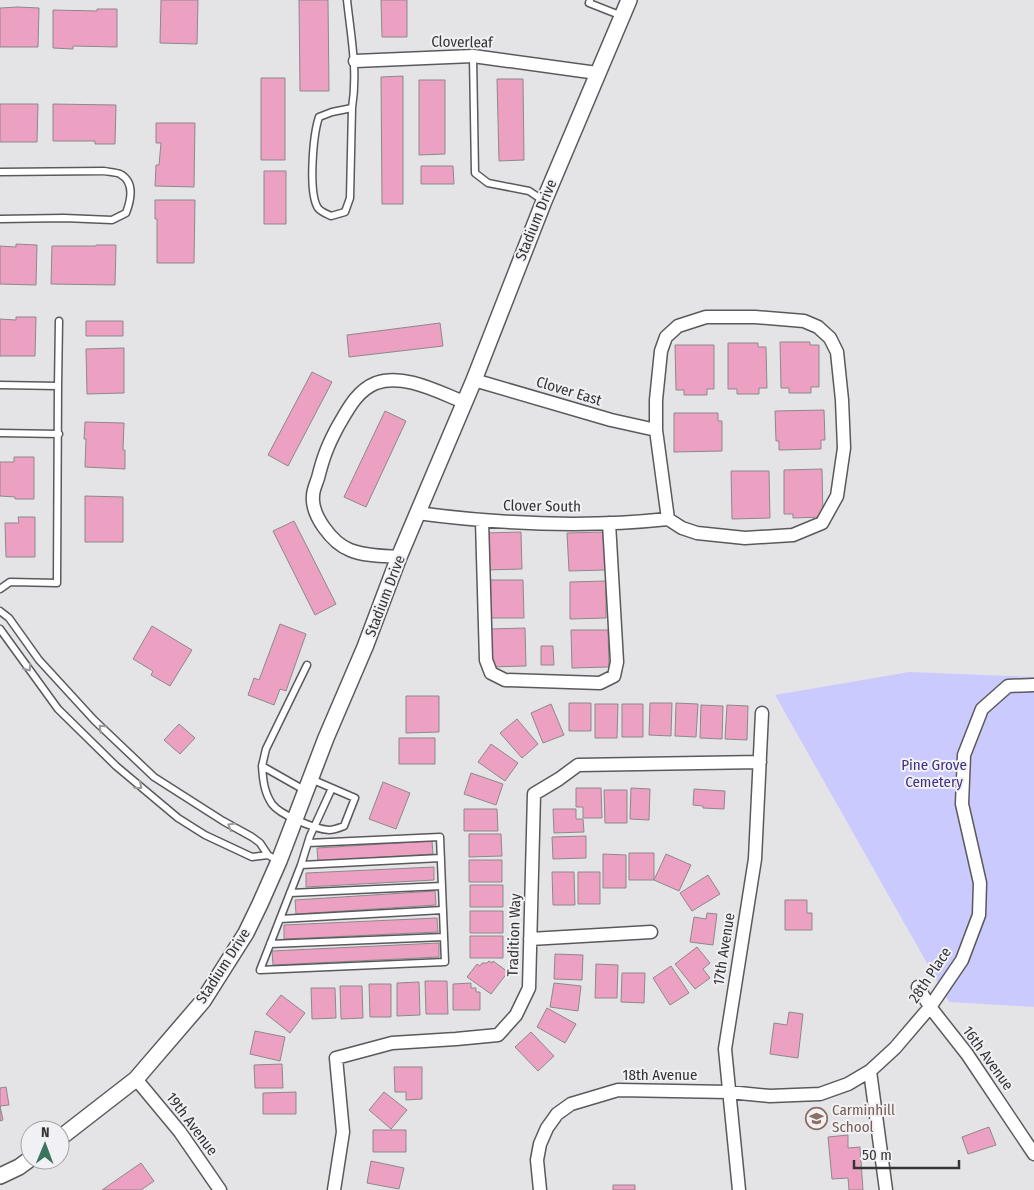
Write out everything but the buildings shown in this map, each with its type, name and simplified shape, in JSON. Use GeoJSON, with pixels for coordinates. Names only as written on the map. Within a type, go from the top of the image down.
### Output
{"type":"FeatureCollection","features":[{"type":"Feature","properties":{"kind":"street","name":"Stadium Drive"},"geometry":{"type":"LineString","coordinates":[[70,1130],[136,1079],[202,1001],[246,933],[273,858],[295,819],[326,738],[365,648],[399,557],[474,380],[544,201],[629,0]]}},
{"type":"Feature","properties":{"kind":"street","name":"Cloverleaf"},"geometry":{"type":"LineString","coordinates":[[355,61],[474,56],[597,73]]}},
{"type":"Feature","properties":{"kind":"street"},"geometry":{"type":"LineString","coordinates":[[706,316],[755,317],[804,322],[818,327],[830,338],[837,352],[844,448],[837,496],[822,523],[793,535],[745,538],[697,533],[682,528],[668,519],[656,430],[656,400],[661,352],[666,337],[678,326],[706,316]]}},
{"type":"Feature","properties":{"kind":"street"},"geometry":{"type":"LineString","coordinates":[[399,557],[377,556],[350,550],[335,541],[324,529],[316,513],[313,497],[326,449],[350,406],[361,392],[376,383],[393,380],[410,382],[464,402]]}},
{"type":"Feature","properties":{"kind":"street","name":"Clover East"},"geometry":{"type":"LineString","coordinates":[[474,380],[611,420],[656,430]]}},
{"type":"Feature","properties":{"kind":"street","name":"Clover South"},"geometry":{"type":"LineString","coordinates":[[417,513],[525,524],[610,523],[668,519]]}},
{"type":"Feature","properties":{"kind":"street"},"geometry":{"type":"LineString","coordinates":[[482,521],[486,660],[491,673],[505,680],[600,683],[614,676],[617,662],[610,523]]}},
{"type":"Feature","properties":{"kind":"street","name":"28th Place"},"geometry":{"type":"LineString","coordinates":[[729,1092],[770,1096],[820,1094],[848,1084],[870,1071],[896,1048],[930,1007],[962,960],[979,915],[980,883],[962,804],[964,755],[982,709],[1008,686],[1034,685]]}},
{"type":"Feature","properties":{"kind":"street","name":"17th Avenue"},"geometry":{"type":"LineString","coordinates":[[739,1190],[725,1049],[755,859],[762,713]]}},
{"type":"Feature","properties":{"kind":"street","name":"Tradition Way"},"geometry":{"type":"LineString","coordinates":[[334,1190],[343,1132],[336,1058],[392,1043],[498,1035],[516,1015],[529,988],[534,794],[578,765],[760,762]]}},
{"type":"Feature","properties":{"kind":"street"},"geometry":{"type":"LineString","coordinates":[[530,939],[650,932]]}},
{"type":"Feature","properties":{"kind":"street","name":"16th Avenue"},"geometry":{"type":"LineString","coordinates":[[918,986],[930,1007],[967,1054],[1034,1154]]}},
{"type":"Feature","properties":{"kind":"street"},"geometry":{"type":"LineString","coordinates":[[870,1071],[886,1190]]}},
{"type":"Feature","properties":{"kind":"street","name":"19th Avenue"},"geometry":{"type":"LineString","coordinates":[[136,1079],[180,1132],[220,1190]]}},
{"type":"Feature","properties":{"kind":"street","name":"18th Avenue"},"geometry":{"type":"LineString","coordinates":[[540,1190],[537,1160],[540,1144],[547,1128],[557,1114],[571,1104],[618,1090],[729,1092]]}},
{"type":"Feature","properties":{"kind":"street"},"geometry":{"type":"LineString","coordinates":[[0,1176],[20,1166]]}},
{"type":"Feature","properties":{"kind":"lane"},"geometry":{"type":"LineString","coordinates":[[348,0],[355,61],[350,198],[344,212],[331,216],[319,210],[313,195],[314,131],[319,117],[352,108]]}},
{"type":"Feature","properties":{"kind":"lane"},"geometry":{"type":"LineString","coordinates":[[590,0],[589,3],[622,16]]}},
{"type":"Feature","properties":{"kind":"lane"},"geometry":{"type":"LineString","coordinates":[[474,56],[475,173],[488,183],[529,191],[544,201]]}},
{"type":"Feature","properties":{"kind":"lane"},"geometry":{"type":"LineString","coordinates":[[0,172],[104,172],[119,174],[130,184],[132,199],[126,213],[112,220],[64,218],[0,219]]}},
{"type":"Feature","properties":{"kind":"lane"},"geometry":{"type":"LineString","coordinates":[[0,588],[10,582],[57,583],[60,321]]}},
{"type":"Feature","properties":{"kind":"lane"},"geometry":{"type":"LineString","coordinates":[[0,385],[58,386]]}},
{"type":"Feature","properties":{"kind":"lane"},"geometry":{"type":"LineString","coordinates":[[0,433],[59,434]]}},
{"type":"Feature","properties":{"kind":"lane"},"geometry":{"type":"LineString","coordinates":[[0,611],[9,618],[39,660],[94,720],[154,777],[252,837],[273,858]]}},
{"type":"Feature","properties":{"kind":"lane"},"geometry":{"type":"LineString","coordinates":[[0,628],[58,709],[116,766],[178,818],[205,835],[252,857],[273,858]]}},
{"type":"Feature","properties":{"kind":"lane"},"geometry":{"type":"LineString","coordinates":[[262,766],[309,785],[332,788],[355,798],[344,826],[331,830],[314,828],[295,819],[273,805],[263,786],[262,766],[266,749],[307,665]]}},
{"type":"Feature","properties":{"kind":"lane"},"geometry":{"type":"LineString","coordinates":[[308,844],[440,837],[445,962],[260,970],[302,865],[308,844],[314,828],[332,788]]}},
{"type":"Feature","properties":{"kind":"lane"},"geometry":{"type":"LineString","coordinates":[[302,865],[441,858]]}},
{"type":"Feature","properties":{"kind":"lane"},"geometry":{"type":"LineString","coordinates":[[290,893],[442,886]]}},
{"type":"Feature","properties":{"kind":"lane"},"geometry":{"type":"LineString","coordinates":[[280,919],[443,910]]}},
{"type":"Feature","properties":{"kind":"lane"},"geometry":{"type":"LineString","coordinates":[[270,944],[444,936]]}},
{"type":"Feature","properties":{"kind":"green space","name":"Pine Grove Cemetery"},"geometry":{"type":"Polygon","coordinates":[[[909,672],[1034,677],[1034,1007],[949,1002],[775,695],[909,672]]]}},
{"type":"Feature","properties":{"kind":"place","name":"Carminhill School"},"geometry":{"type":"Point","coordinates":[816,1119]}}]}
